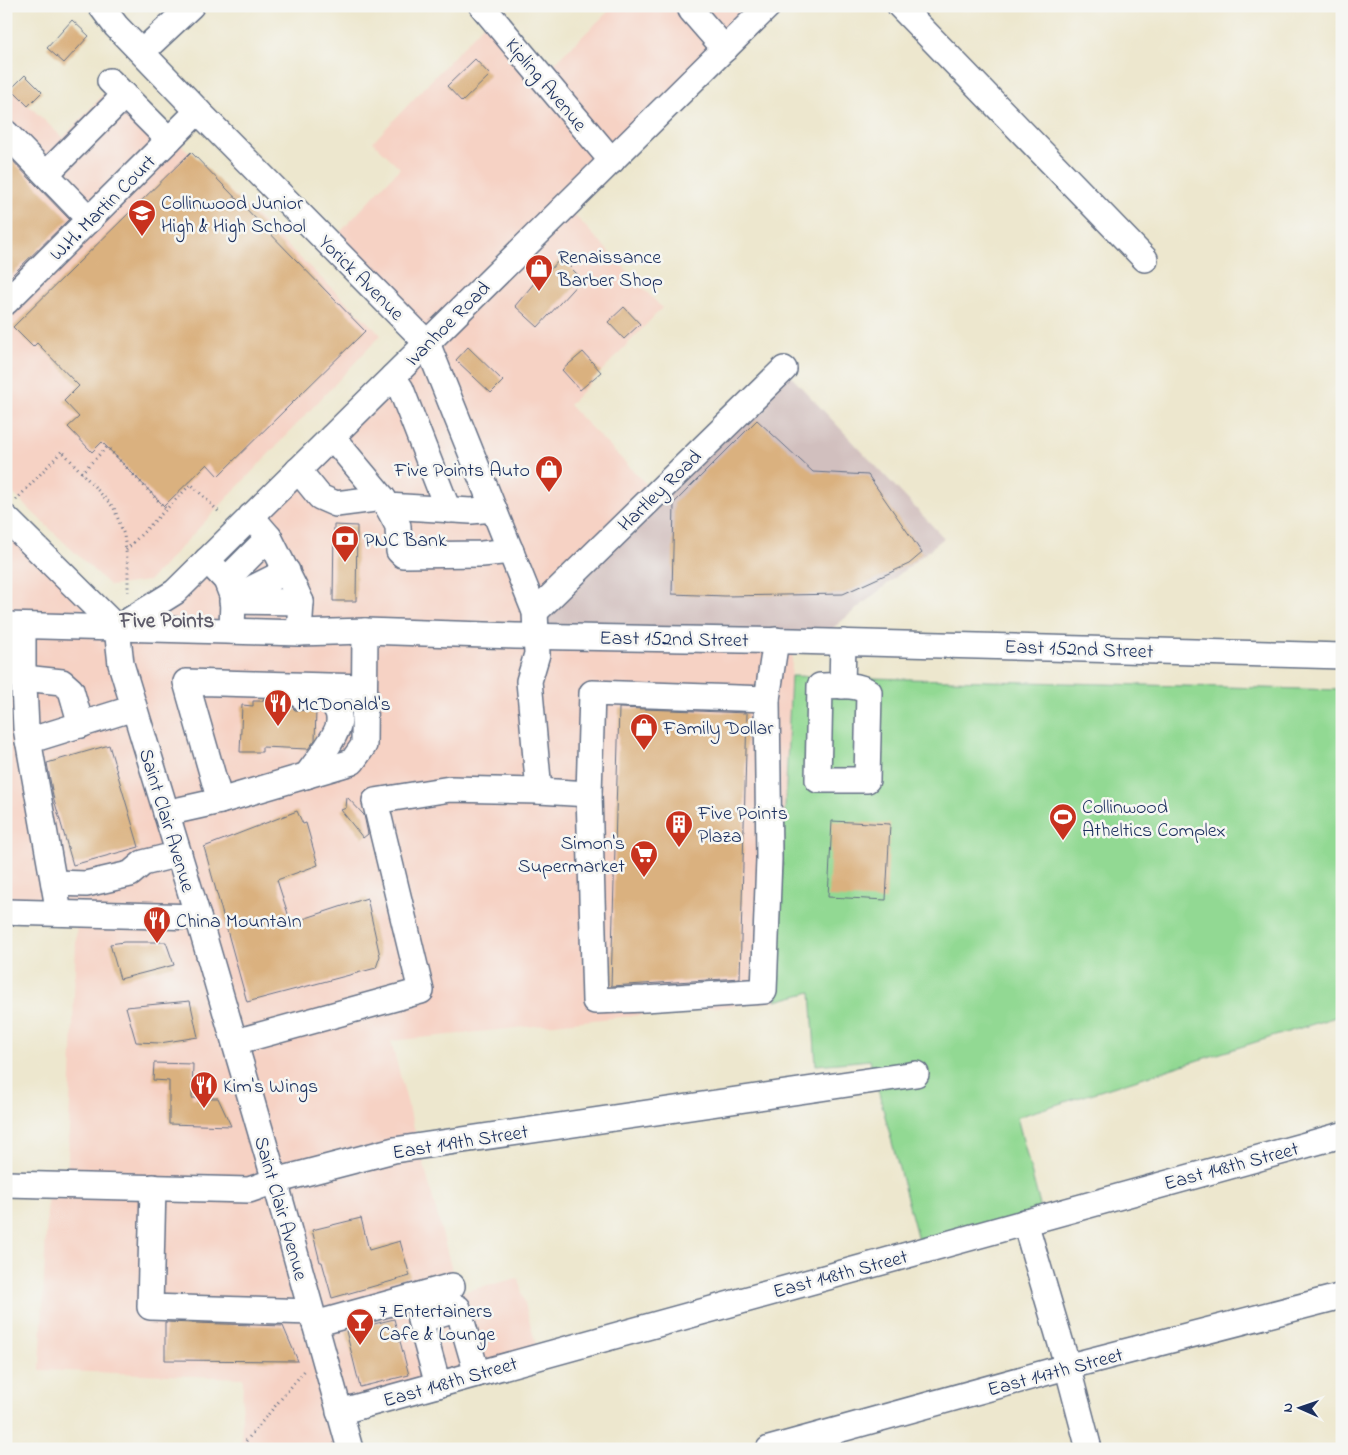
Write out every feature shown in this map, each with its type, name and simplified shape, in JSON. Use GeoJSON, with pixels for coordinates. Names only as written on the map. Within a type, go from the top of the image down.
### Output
{"type":"FeatureCollection","features":[{"type":"Feature","properties":{"kind":"street","name":"Yorick Avenue"},"geometry":{"type":"LineString","coordinates":[[101,6],[116,26],[198,111],[427,343],[535,612],[537,654],[529,681],[539,791]]}},
{"type":"Feature","properties":{"kind":"street"},"geometry":{"type":"LineString","coordinates":[[142,52],[191,6]]}},
{"type":"Feature","properties":{"kind":"street","name":"Kipling Avenue"},"geometry":{"type":"LineString","coordinates":[[482,6],[612,161]]}},
{"type":"Feature","properties":{"kind":"street"},"geometry":{"type":"LineString","coordinates":[[690,6],[691,10],[725,49]]}},
{"type":"Feature","properties":{"kind":"street","name":"Ivanhoe Road"},"geometry":{"type":"LineString","coordinates":[[117,628],[175,592],[768,6]]}},
{"type":"Feature","properties":{"kind":"street"},"geometry":{"type":"LineString","coordinates":[[900,6],[1145,258]]}},
{"type":"Feature","properties":{"kind":"street"},"geometry":{"type":"LineString","coordinates":[[46,174],[117,88],[169,140]]}},
{"type":"Feature","properties":{"kind":"street","name":"W.H. Martin Court"},"geometry":{"type":"LineString","coordinates":[[6,302],[198,111]]}},
{"type":"Feature","properties":{"kind":"street"},"geometry":{"type":"LineString","coordinates":[[6,133],[90,220]]}},
{"type":"Feature","properties":{"kind":"street","name":"Hartley Road"},"geometry":{"type":"LineString","coordinates":[[535,612],[784,369]]}},
{"type":"Feature","properties":{"kind":"street"},"geometry":{"type":"LineString","coordinates":[[393,376],[401,389],[448,510]]}},
{"type":"Feature","properties":{"kind":"street"},"geometry":{"type":"LineString","coordinates":[[332,438],[385,502],[398,526],[399,551],[404,555],[482,554],[511,551]]}},
{"type":"Feature","properties":{"kind":"street"},"geometry":{"type":"LineString","coordinates":[[298,470],[320,497],[336,504],[385,502],[448,510],[494,509]]}},
{"type":"Feature","properties":{"kind":"street"},"geometry":{"type":"LineString","coordinates":[[11,509],[117,628]]}},
{"type":"Feature","properties":{"kind":"street"},"geometry":{"type":"LineString","coordinates":[[251,516],[269,537],[301,602],[299,633]]}},
{"type":"Feature","properties":{"kind":"street"},"geometry":{"type":"LineString","coordinates":[[230,593],[269,537]]}},
{"type":"Feature","properties":{"kind":"street"},"geometry":{"type":"LineString","coordinates":[[207,560],[230,593],[232,631]]}},
{"type":"Feature","properties":{"kind":"street"},"geometry":{"type":"LineString","coordinates":[[230,593],[287,571]]}},
{"type":"Feature","properties":{"kind":"street"},"geometry":{"type":"LineString","coordinates":[[230,593],[301,602]]}},
{"type":"Feature","properties":{"kind":"street"},"geometry":{"type":"LineString","coordinates":[[15,625],[24,678],[26,728],[59,913]]}},
{"type":"Feature","properties":{"kind":"street","name":"East 152nd Street"},"geometry":{"type":"LineString","coordinates":[[15,625],[299,633],[365,632],[537,637],[776,640],[1342,656]]}},
{"type":"Feature","properties":{"kind":"street","name":"Saint Clair Avenue"},"geometry":{"type":"LineString","coordinates":[[117,628],[121,664],[235,1042],[350,1449]]}},
{"type":"Feature","properties":{"kind":"street"},"geometry":{"type":"LineString","coordinates":[[166,813],[220,800],[352,762],[364,745],[365,632]]}},
{"type":"Feature","properties":{"kind":"street"},"geometry":{"type":"LineString","coordinates":[[767,699],[592,693],[589,794],[595,1001],[764,991],[769,859],[767,699],[776,640]]}},
{"type":"Feature","properties":{"kind":"street"},"geometry":{"type":"LineString","coordinates":[[842,686],[843,642]]}},
{"type":"Feature","properties":{"kind":"street"},"geometry":{"type":"LineString","coordinates":[[24,678],[62,682],[71,690],[82,725]]}},
{"type":"Feature","properties":{"kind":"street"},"geometry":{"type":"LineString","coordinates":[[220,800],[186,682],[364,687]]}},
{"type":"Feature","properties":{"kind":"street"},"geometry":{"type":"LineString","coordinates":[[218,682],[233,694],[329,698],[336,708],[340,720],[316,773]]}},
{"type":"Feature","properties":{"kind":"street"},"geometry":{"type":"LineString","coordinates":[[28,741],[134,708]]}},
{"type":"Feature","properties":{"kind":"street"},"geometry":{"type":"LineString","coordinates":[[235,1042],[421,991],[375,801],[450,789],[589,794]]}},
{"type":"Feature","properties":{"kind":"street"},"geometry":{"type":"LineString","coordinates":[[54,883],[86,884],[130,874],[143,863],[179,854]]}},
{"type":"Feature","properties":{"kind":"street"},"geometry":{"type":"LineString","coordinates":[[6,912],[198,917]]}},
{"type":"Feature","properties":{"kind":"street","name":"East 149th Street"},"geometry":{"type":"LineString","coordinates":[[6,1184],[249,1190],[275,1181],[394,1150],[916,1074]]}},
{"type":"Feature","properties":{"kind":"street","name":"East 148th Street"},"geometry":{"type":"LineString","coordinates":[[339,1412],[1342,1135]]}},
{"type":"Feature","properties":{"kind":"street"},"geometry":{"type":"LineString","coordinates":[[153,1187],[150,1307],[313,1318],[417,1308],[458,1308],[477,1374]]}},
{"type":"Feature","properties":{"kind":"street"},"geometry":{"type":"LineString","coordinates":[[1025,1222],[1064,1354],[1089,1449]]}},
{"type":"Feature","properties":{"kind":"street"},"geometry":{"type":"LineString","coordinates":[[417,1308],[452,1286]]}},
{"type":"Feature","properties":{"kind":"street","name":"East 147th Street"},"geometry":{"type":"LineString","coordinates":[[769,1449],[1066,1367],[1342,1296]]}},
{"type":"Feature","properties":{"kind":"street"},"geometry":{"type":"LineString","coordinates":[[417,1308],[438,1385]]}},
{"type":"Feature","properties":{"kind":"path"},"geometry":{"type":"LineString","coordinates":[[82,473],[107,446],[166,509]]}},
{"type":"Feature","properties":{"kind":"path"},"geometry":{"type":"LineString","coordinates":[[11,509],[62,451],[114,508],[124,535],[128,592]]}},
{"type":"Feature","properties":{"kind":"path"},"geometry":{"type":"LineString","coordinates":[[125,550],[191,484],[221,514]]}},
{"type":"Feature","properties":{"kind":"path"},"geometry":{"type":"LineString","coordinates":[[246,1441],[306,1369]]}},
{"type":"Feature","properties":{"kind":"shaded area"},"geometry":{"type":"Polygon","coordinates":[[[614,6],[768,6],[566,206],[662,308],[569,405],[656,494],[793,641],[776,1001],[391,1041],[458,1293],[518,1278],[539,1356],[339,1412],[350,1449],[241,1449],[243,1378],[40,1370],[48,1185],[67,1185],[77,914],[6,912],[6,518],[117,628],[175,592],[427,343],[329,244],[400,168],[373,142],[491,17],[541,76],[614,6]]]}},
{"type":"Feature","properties":{"kind":"shaded area","name":"Collinwood Junior High & High School"},"geometry":{"type":"Polygon","coordinates":[[[115,82],[381,335],[149,581],[110,586],[6,487],[6,84],[63,138],[115,82]]]}},
{"type":"Feature","properties":{"kind":"shaded area"},"geometry":{"type":"Polygon","coordinates":[[[784,369],[944,538],[817,641],[537,637],[535,612],[784,369]]]}},
{"type":"Feature","properties":{"kind":"green space","name":"Collinwood Atheltics Complex"},"geometry":{"type":"Polygon","coordinates":[[[791,676],[1342,690],[1342,1015],[1017,1117],[1043,1217],[921,1251],[870,1060],[816,1065],[811,992],[776,1001],[791,676]]]}},
{"type":"Feature","properties":{"kind":"building"},"geometry":{"type":"Polygon","coordinates":[[[72,20],[89,36],[64,63],[47,48],[72,20]]]}},
{"type":"Feature","properties":{"kind":"building"},"geometry":{"type":"Polygon","coordinates":[[[475,59],[490,75],[462,102],[447,86],[475,59]]]}},
{"type":"Feature","properties":{"kind":"building"},"geometry":{"type":"Polygon","coordinates":[[[25,75],[42,92],[28,106],[11,89],[25,75]]]}},
{"type":"Feature","properties":{"kind":"building"},"geometry":{"type":"Polygon","coordinates":[[[191,152],[365,331],[218,476],[207,464],[164,506],[102,442],[92,452],[68,427],[79,417],[64,401],[79,386],[37,343],[33,347],[13,327],[191,152]]]}},
{"type":"Feature","properties":{"kind":"building"},"geometry":{"type":"Polygon","coordinates":[[[6,154],[69,219],[6,281],[6,154]]]}},
{"type":"Feature","properties":{"kind":"building"},"geometry":{"type":"Polygon","coordinates":[[[561,258],[582,279],[538,327],[515,306],[545,270],[548,272],[561,258]]]}},
{"type":"Feature","properties":{"kind":"building"},"geometry":{"type":"Polygon","coordinates":[[[624,307],[640,324],[624,339],[608,322],[624,307]]]}},
{"type":"Feature","properties":{"kind":"building"},"geometry":{"type":"Polygon","coordinates":[[[468,347],[503,381],[491,393],[456,360],[468,347]]]}},
{"type":"Feature","properties":{"kind":"building"},"geometry":{"type":"Polygon","coordinates":[[[583,352],[601,372],[580,390],[562,370],[583,352]]]}},
{"type":"Feature","properties":{"kind":"building"},"geometry":{"type":"Polygon","coordinates":[[[757,420],[813,472],[868,475],[922,553],[909,564],[843,594],[725,596],[672,594],[674,503],[757,420]]]}},
{"type":"Feature","properties":{"kind":"building","name":"PNC Bank"},"geometry":{"type":"Polygon","coordinates":[[[334,525],[357,526],[356,601],[333,601],[334,525]]]}},
{"type":"Feature","properties":{"kind":"building","name":"McDonald's"},"geometry":{"type":"Polygon","coordinates":[[[263,699],[288,699],[290,705],[295,710],[316,711],[315,740],[308,749],[262,747],[262,752],[240,752],[242,705],[253,706],[253,701],[263,701],[263,699]]]}},
{"type":"Feature","properties":{"kind":"building","name":"Five Points Plaza"},"geometry":{"type":"Polygon","coordinates":[[[619,708],[747,713],[740,978],[611,986],[619,708]]]}},
{"type":"Feature","properties":{"kind":"building"},"geometry":{"type":"Polygon","coordinates":[[[109,745],[139,847],[73,865],[53,796],[47,763],[109,745]]]}},
{"type":"Feature","properties":{"kind":"building"},"geometry":{"type":"Polygon","coordinates":[[[347,797],[364,815],[368,834],[363,838],[341,810],[346,808],[347,797]]]}},
{"type":"Feature","properties":{"kind":"building"},"geometry":{"type":"Polygon","coordinates":[[[297,811],[303,824],[306,823],[318,865],[277,880],[291,923],[367,898],[380,956],[376,968],[247,1002],[204,847],[297,811]]]}},
{"type":"Feature","properties":{"kind":"building"},"geometry":{"type":"Polygon","coordinates":[[[832,821],[890,824],[886,900],[828,897],[832,821]]]}},
{"type":"Feature","properties":{"kind":"building"},"geometry":{"type":"Polygon","coordinates":[[[166,942],[174,965],[120,979],[110,944],[166,942]]]}},
{"type":"Feature","properties":{"kind":"building"},"geometry":{"type":"Polygon","coordinates":[[[190,1001],[198,1037],[160,1043],[136,1042],[126,1007],[190,1001]]]}},
{"type":"Feature","properties":{"kind":"building"},"geometry":{"type":"Polygon","coordinates":[[[154,1063],[193,1064],[192,1098],[218,1098],[231,1126],[169,1124],[169,1081],[153,1080],[154,1063]]]}},
{"type":"Feature","properties":{"kind":"building"},"geometry":{"type":"Polygon","coordinates":[[[361,1218],[369,1250],[400,1241],[410,1276],[332,1298],[312,1230],[361,1218]]]}},
{"type":"Feature","properties":{"kind":"building"},"geometry":{"type":"Polygon","coordinates":[[[394,1319],[409,1375],[360,1387],[346,1331],[394,1319]]]}},
{"type":"Feature","properties":{"kind":"building"},"geometry":{"type":"Polygon","coordinates":[[[165,1322],[283,1326],[298,1361],[165,1360],[165,1322]]]}},
{"type":"Feature","properties":{"kind":"place","name":"Collinwood Junior High & High School"},"geometry":{"type":"Point","coordinates":[142,237]}},
{"type":"Feature","properties":{"kind":"place","name":"Renaissance Barber Shop"},"geometry":{"type":"Point","coordinates":[539,292]}},
{"type":"Feature","properties":{"kind":"place","name":"Five Points Auto"},"geometry":{"type":"Point","coordinates":[549,493]}},
{"type":"Feature","properties":{"kind":"place","name":"PNC Bank"},"geometry":{"type":"Point","coordinates":[345,563]}},
{"type":"Feature","properties":{"kind":"place","name":"McDonald's"},"geometry":{"type":"Point","coordinates":[278,727]}},
{"type":"Feature","properties":{"kind":"place","name":"Family Dollar"},"geometry":{"type":"Point","coordinates":[644,751]}},
{"type":"Feature","properties":{"kind":"place","name":"Collinwood Atheltics Complex"},"geometry":{"type":"Point","coordinates":[1063,841]}},
{"type":"Feature","properties":{"kind":"place","name":"Five Points Plaza"},"geometry":{"type":"Point","coordinates":[679,848]}},
{"type":"Feature","properties":{"kind":"place","name":"Simon's Supermarket"},"geometry":{"type":"Point","coordinates":[644,878]}},
{"type":"Feature","properties":{"kind":"place","name":"China MountaIn"},"geometry":{"type":"Point","coordinates":[157,944]}},
{"type":"Feature","properties":{"kind":"place","name":"Kim's Wings"},"geometry":{"type":"Point","coordinates":[204,1109]}},
{"type":"Feature","properties":{"kind":"place","name":"7 Entertainers Cafe & Lounge"},"geometry":{"type":"Point","coordinates":[360,1346]}},
{"type":"Feature","properties":{"kind":"district","name":"Five Points"},"geometry":{"type":"Point","coordinates":[167,620]}}]}
